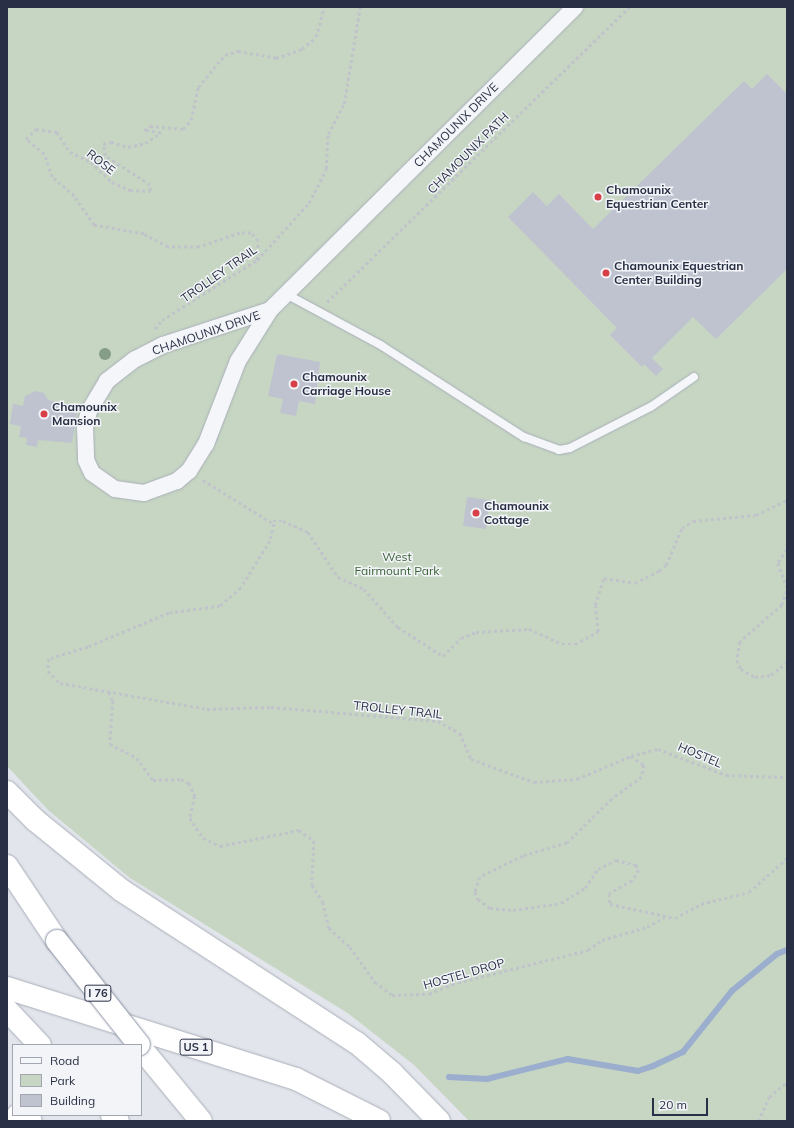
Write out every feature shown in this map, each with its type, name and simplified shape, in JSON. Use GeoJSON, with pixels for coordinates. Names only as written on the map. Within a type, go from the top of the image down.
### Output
{"type":"FeatureCollection","features":[{"type":"Feature","properties":{"kind":"highway"},"geometry":{"type":"LineString","coordinates":[[7,792],[35,820],[121,890],[357,1043],[392,1072],[439,1121]]}},
{"type":"Feature","properties":{"kind":"highway","name":"I 76"},"geometry":{"type":"LineString","coordinates":[[7,866],[57,941],[139,1044]]}},
{"type":"Feature","properties":{"kind":"highway","name":"US 1"},"geometry":{"type":"LineString","coordinates":[[7,988],[296,1079],[379,1121]]}},
{"type":"Feature","properties":{"kind":"highway"},"geometry":{"type":"LineString","coordinates":[[7,1011],[39,1044]]}},
{"type":"Feature","properties":{"kind":"highway","name":"I 76"},"geometry":{"type":"LineString","coordinates":[[142,1048],[201,1121]]}},
{"type":"Feature","properties":{"kind":"street","name":"CHAMOUNIX DRIVE"},"geometry":{"type":"LineString","coordinates":[[270,310],[151,351],[120,369],[97,395],[85,427],[86,460],[92,473],[103,483],[127,492],[161,488],[189,471],[206,444],[238,361],[270,310],[575,7]]}},
{"type":"Feature","properties":{"kind":"lane"},"geometry":{"type":"LineString","coordinates":[[286,294],[421,370],[524,437],[559,450],[570,448],[652,406],[694,377]]}},
{"type":"Feature","properties":{"kind":"path","name":"ROSE"},"geometry":{"type":"LineString","coordinates":[[257,260],[258,241],[251,233],[240,233],[199,248],[168,247],[144,234],[94,225],[74,196],[52,177],[44,154],[26,139],[36,129],[53,131],[70,152],[90,162],[112,182],[130,190],[150,191],[150,185],[105,156],[103,144],[111,142],[128,147],[145,143],[161,133],[144,130],[150,126],[183,129],[191,120],[198,87],[225,55],[238,52],[276,58],[302,48],[316,37],[324,7]]}},
{"type":"Feature","properties":{"kind":"path","name":"TROLLEY TRAIL"},"geometry":{"type":"LineString","coordinates":[[151,351],[156,326],[162,320],[257,260],[309,203],[320,184],[326,168],[328,134],[344,104],[360,7]]}},
{"type":"Feature","properties":{"kind":"path","name":"CHAMOUNIX PATH"},"geometry":{"type":"LineString","coordinates":[[318,311],[629,7]]}},
{"type":"Feature","properties":{"kind":"path"},"geometry":{"type":"LineString","coordinates":[[189,471],[273,521],[283,521],[308,532],[338,577],[364,589],[398,627],[443,656],[461,638],[476,632],[528,629],[562,644],[575,644],[598,632],[595,605],[604,578],[635,583],[659,571],[666,565],[682,528],[693,521],[756,515],[787,500]]}},
{"type":"Feature","properties":{"kind":"path","name":"TROLLEY TRAIL"},"geometry":{"type":"LineString","coordinates":[[273,521],[275,531],[260,560],[241,588],[220,606],[169,613],[88,647],[49,659],[48,671],[60,683],[207,709],[271,707],[438,721],[460,733],[470,759],[534,782],[577,780],[631,756]]}},
{"type":"Feature","properties":{"kind":"path"},"geometry":{"type":"LineString","coordinates":[[787,550],[778,563],[787,587]]}},
{"type":"Feature","properties":{"kind":"path"},"geometry":{"type":"LineString","coordinates":[[787,591],[782,605],[740,642],[737,660],[741,669],[755,677],[771,675],[787,662]]}},
{"type":"Feature","properties":{"kind":"path","name":"HOSTEL DROP"},"geometry":{"type":"LineString","coordinates":[[109,691],[113,701],[110,744],[137,758],[153,780],[181,779],[190,783],[195,796],[190,818],[203,838],[220,846],[299,830],[314,841],[312,885],[323,902],[329,928],[350,947],[375,982],[392,995],[429,994],[452,984],[588,950],[602,940],[647,927],[664,917]]}},
{"type":"Feature","properties":{"kind":"path","name":"HOSTEL"},"geometry":{"type":"LineString","coordinates":[[631,756],[658,749],[726,776],[787,778]]}},
{"type":"Feature","properties":{"kind":"path"},"geometry":{"type":"LineString","coordinates":[[631,756],[644,765],[642,777],[612,799],[567,843],[524,856],[485,874],[476,884],[475,892],[478,899],[490,908],[513,910],[561,903],[585,888],[598,869],[616,860],[636,865],[639,870],[632,882],[609,894],[610,904],[664,917],[675,918],[701,904],[749,892],[787,858]]}},
{"type":"Feature","properties":{"kind":"path"},"geometry":{"type":"LineString","coordinates":[[758,1121],[769,1097],[787,1082]]}},
{"type":"Feature","properties":{"kind":"green space","name":"West Fairmount Park"},"geometry":{"type":"Polygon","coordinates":[[[7,7],[787,7],[787,1121],[469,1121],[414,1065],[349,1014],[130,878],[48,810],[7,766],[7,7]]]}},
{"type":"Feature","properties":{"kind":"building"},"geometry":{"type":"Polygon","coordinates":[[[767,74],[787,94],[787,269],[716,339],[693,317],[652,358],[663,369],[656,376],[644,364],[642,367],[610,335],[617,328],[508,217],[533,192],[547,206],[559,194],[593,229],[744,81],[752,89],[767,74]]]}},
{"type":"Feature","properties":{"kind":"building","name":"Chamounix Carriage House"},"geometry":{"type":"Polygon","coordinates":[[[277,354],[320,362],[315,404],[299,401],[296,416],[280,413],[283,399],[268,396],[277,354]]]}},
{"type":"Feature","properties":{"kind":"building","name":"Chamounix Mansion"},"geometry":{"type":"Polygon","coordinates":[[[36,391],[44,393],[48,400],[78,407],[72,443],[38,440],[37,447],[26,445],[27,438],[19,437],[21,426],[10,424],[13,404],[23,406],[25,396],[36,391]]]}},
{"type":"Feature","properties":{"kind":"building","name":"Chamounix Cottage"},"geometry":{"type":"Polygon","coordinates":[[[467,497],[490,500],[486,529],[463,526],[467,497]]]}},
{"type":"Feature","properties":{"kind":"waterway"},"geometry":{"type":"LineString","coordinates":[[449,1077],[487,1079],[568,1059],[638,1071],[653,1066],[683,1052],[732,991],[777,954],[787,950]]}},
{"type":"Feature","properties":{"kind":"place","name":"Chamounix Equestrian Center"},"geometry":{"type":"Point","coordinates":[598,197]}},
{"type":"Feature","properties":{"kind":"place","name":"Chamounix Equestrian Center Building"},"geometry":{"type":"Point","coordinates":[606,273]}},
{"type":"Feature","properties":{"kind":"place","name":"Chamounix Carriage House"},"geometry":{"type":"Point","coordinates":[294,384]}},
{"type":"Feature","properties":{"kind":"place","name":"Chamounix Mansion"},"geometry":{"type":"Point","coordinates":[44,414]}},
{"type":"Feature","properties":{"kind":"place","name":"Chamounix Cottage"},"geometry":{"type":"Point","coordinates":[476,513]}}]}
